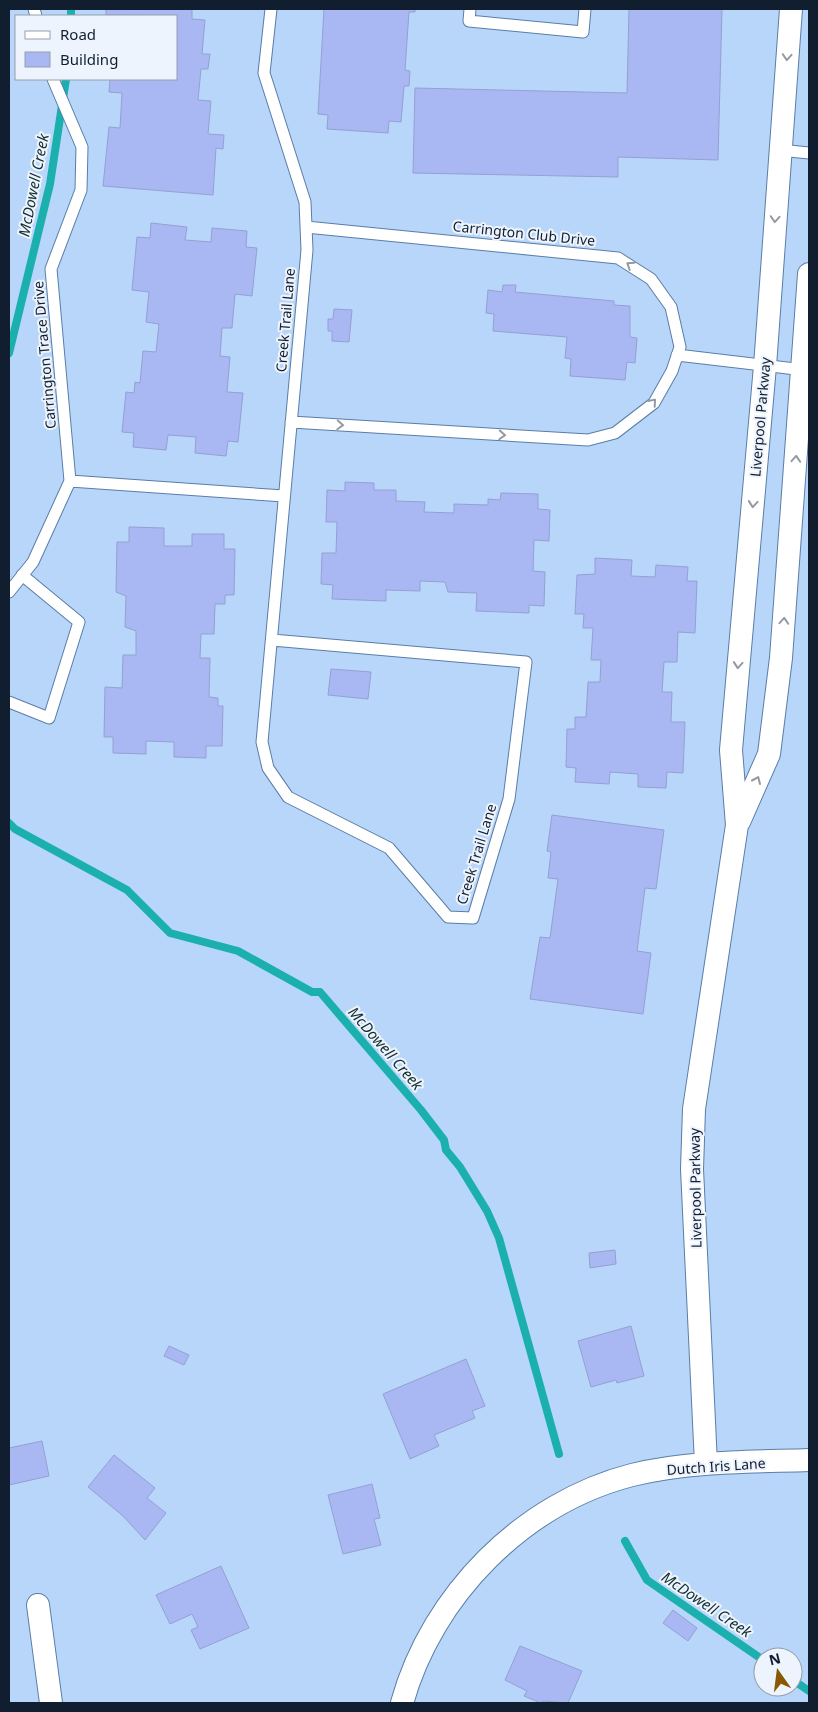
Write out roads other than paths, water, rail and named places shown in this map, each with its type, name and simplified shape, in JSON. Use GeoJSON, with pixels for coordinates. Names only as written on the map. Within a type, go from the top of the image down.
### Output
{"type":"FeatureCollection","features":[{"type":"Feature","properties":{"kind":"street","name":"Liverpool Parkway"},"geometry":{"type":"LineString","coordinates":[[706,1464],[692,1169],[694,1109],[737,825],[731,750],[765,366],[791,9]]}},
{"type":"Feature","properties":{"kind":"street","name":"Liverpool Parkway"},"geometry":{"type":"LineString","coordinates":[[737,825],[768,754],[781,658],[806,370],[809,274]]}},
{"type":"Feature","properties":{"kind":"street","name":"Dutch Iris Lane"},"geometry":{"type":"LineString","coordinates":[[402,1703],[421,1652],[442,1615],[470,1578],[517,1531],[536,1518],[582,1493],[631,1476],[706,1464],[809,1460]]}},
{"type":"Feature","properties":{"kind":"street"},"geometry":{"type":"LineString","coordinates":[[38,1605],[51,1703]]}},
{"type":"Feature","properties":{"kind":"lane","name":"Creek Trail Lane"},"geometry":{"type":"LineString","coordinates":[[271,9],[264,73],[305,202],[307,250],[262,742],[268,768],[288,797],[389,848],[448,917],[473,918],[509,798],[526,662],[272,640]]}},
{"type":"Feature","properties":{"kind":"lane"},"geometry":{"type":"LineString","coordinates":[[470,9],[469,21],[583,32],[585,9]]}},
{"type":"Feature","properties":{"kind":"lane","name":"Carrington Trace Drive"},"geometry":{"type":"LineString","coordinates":[[9,592],[33,562],[70,481],[51,269],[81,190],[82,148],[53,80]]}},
{"type":"Feature","properties":{"kind":"lane"},"geometry":{"type":"LineString","coordinates":[[780,150],[809,153]]}},
{"type":"Feature","properties":{"kind":"lane","name":"Carrington Club Drive"},"geometry":{"type":"LineString","coordinates":[[292,422],[588,440],[615,433],[654,404],[672,371],[680,346],[671,308],[651,279],[618,258],[306,227]]}},
{"type":"Feature","properties":{"kind":"lane"},"geometry":{"type":"LineString","coordinates":[[677,355],[806,370]]}},
{"type":"Feature","properties":{"kind":"lane"},"geometry":{"type":"LineString","coordinates":[[70,481],[284,496]]}},
{"type":"Feature","properties":{"kind":"lane"},"geometry":{"type":"LineString","coordinates":[[9,702],[49,718],[79,622],[22,575]]}},
{"type":"Feature","properties":{"kind":"waterway","name":"McDowell Creek"},"geometry":{"type":"LineString","coordinates":[[71,9],[71,15]]}},
{"type":"Feature","properties":{"kind":"waterway","name":"McDowell Creek"},"geometry":{"type":"LineString","coordinates":[[9,353],[50,184],[66,80]]}},
{"type":"Feature","properties":{"kind":"waterway","name":"McDowell Creek"},"geometry":{"type":"LineString","coordinates":[[9,823],[15,829],[127,890],[170,933],[238,951],[312,992],[320,992],[421,1110],[444,1140],[446,1150],[460,1167],[487,1211],[499,1238],[559,1454]]}},
{"type":"Feature","properties":{"kind":"waterway","name":"McDowell Creek"},"geometry":{"type":"LineString","coordinates":[[625,1541],[647,1580],[753,1653]]}},
{"type":"Feature","properties":{"kind":"waterway","name":"McDowell Creek"},"geometry":{"type":"LineString","coordinates":[[803,1687],[809,1691]]}}]}
